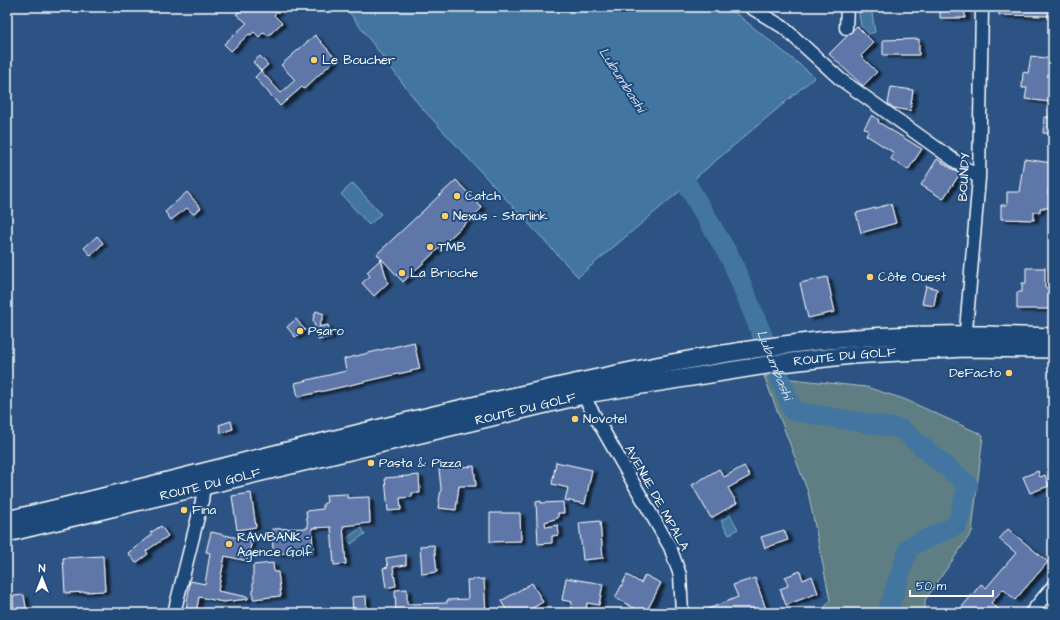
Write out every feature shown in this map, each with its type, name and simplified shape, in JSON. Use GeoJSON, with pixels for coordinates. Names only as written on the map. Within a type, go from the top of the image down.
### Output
{"type":"FeatureCollection","features":[{"type":"Feature","properties":{"kind":"main road"},"geometry":{"type":"LineString","coordinates":[[965,341],[1053,337]]}},
{"type":"Feature","properties":{"kind":"main road","name":"ROUTE DU GOLF"},"geometry":{"type":"LineString","coordinates":[[7,533],[268,462],[580,389],[754,367],[771,356],[874,353],[965,341],[1053,349]]}},
{"type":"Feature","properties":{"kind":"main road"},"geometry":{"type":"LineString","coordinates":[[580,389],[752,350],[771,356]]}},
{"type":"Feature","properties":{"kind":"main road"},"geometry":{"type":"LineString","coordinates":[[7,520],[202,479]]}},
{"type":"Feature","properties":{"kind":"street"},"geometry":{"type":"LineString","coordinates":[[750,7],[783,28],[840,79],[979,178]]}},
{"type":"Feature","properties":{"kind":"street"},"geometry":{"type":"LineString","coordinates":[[846,28],[847,7]]}},
{"type":"Feature","properties":{"kind":"street","name":"BOUNDY"},"geometry":{"type":"LineString","coordinates":[[965,341],[979,178],[982,7]]}},
{"type":"Feature","properties":{"kind":"street","name":"AVENUE DE MPALA"},"geometry":{"type":"LineString","coordinates":[[580,389],[670,547],[680,575],[682,613]]}},
{"type":"Feature","properties":{"kind":"street"},"geometry":{"type":"LineString","coordinates":[[174,613],[202,501],[202,479]]}},
{"type":"Feature","properties":{"kind":"street"},"geometry":{"type":"LineString","coordinates":[[1031,613],[1053,586]]}},
{"type":"Feature","properties":{"kind":"green space"},"geometry":{"type":"Polygon","coordinates":[[[764,376],[866,387],[904,399],[983,435],[972,532],[925,600],[925,613],[821,613],[830,600],[808,492],[764,376]]]}},
{"type":"Feature","properties":{"kind":"water"},"geometry":{"type":"Polygon","coordinates":[[[345,7],[728,7],[815,77],[578,277],[420,106],[345,7]]]}},
{"type":"Feature","properties":{"kind":"water"},"geometry":{"type":"Polygon","coordinates":[[[858,7],[871,7],[875,32],[869,34],[861,26],[858,7]]]}},
{"type":"Feature","properties":{"kind":"water"},"geometry":{"type":"Polygon","coordinates":[[[353,183],[381,214],[369,225],[341,194],[353,183]]]}},
{"type":"Feature","properties":{"kind":"water"},"geometry":{"type":"Polygon","coordinates":[[[730,515],[738,529],[729,535],[721,521],[730,515]]]}},
{"type":"Feature","properties":{"kind":"water"},"geometry":{"type":"Polygon","coordinates":[[[361,528],[365,534],[351,544],[347,538],[361,528]]]}},
{"type":"Feature","properties":{"kind":"building"},"geometry":{"type":"Polygon","coordinates":[[[234,7],[282,7],[274,15],[282,23],[268,36],[264,32],[259,37],[254,32],[251,35],[249,34],[231,51],[224,44],[247,23],[236,14],[239,12],[234,7]]]}},
{"type":"Feature","properties":{"kind":"building"},"geometry":{"type":"Polygon","coordinates":[[[940,7],[965,7],[965,18],[940,18],[940,7]]]}},
{"type":"Feature","properties":{"kind":"building"},"geometry":{"type":"Polygon","coordinates":[[[999,7],[1053,7],[1053,16],[999,15],[999,7]]]}},
{"type":"Feature","properties":{"kind":"building"},"geometry":{"type":"Polygon","coordinates":[[[857,26],[874,43],[861,56],[877,72],[863,86],[829,54],[857,26]]]}},
{"type":"Feature","properties":{"kind":"building"},"geometry":{"type":"Polygon","coordinates":[[[315,35],[336,59],[304,89],[302,87],[280,106],[255,77],[261,71],[281,93],[295,80],[281,65],[315,35]]]}},
{"type":"Feature","properties":{"kind":"building"},"geometry":{"type":"Polygon","coordinates":[[[919,39],[919,55],[883,55],[883,40],[919,39]]]}},
{"type":"Feature","properties":{"kind":"building"},"geometry":{"type":"Polygon","coordinates":[[[260,56],[268,65],[261,71],[253,62],[260,56]]]}},
{"type":"Feature","properties":{"kind":"building"},"geometry":{"type":"Polygon","coordinates":[[[1031,56],[1053,59],[1050,102],[1025,99],[1027,88],[1022,88],[1023,72],[1028,73],[1031,56]]]}},
{"type":"Feature","properties":{"kind":"building"},"geometry":{"type":"Polygon","coordinates":[[[891,87],[913,90],[910,111],[894,108],[888,104],[891,87]]]}},
{"type":"Feature","properties":{"kind":"building"},"geometry":{"type":"Polygon","coordinates":[[[872,115],[879,120],[878,122],[922,149],[908,170],[891,159],[894,153],[866,135],[869,131],[864,128],[872,115]]]}},
{"type":"Feature","properties":{"kind":"building"},"geometry":{"type":"Polygon","coordinates":[[[1044,117],[1053,117],[1053,134],[1043,133],[1044,117]]]}},
{"type":"Feature","properties":{"kind":"building"},"geometry":{"type":"Polygon","coordinates":[[[937,159],[960,174],[943,199],[921,185],[937,159]]]}},
{"type":"Feature","properties":{"kind":"building"},"geometry":{"type":"Polygon","coordinates":[[[1024,159],[1052,163],[1048,194],[1051,194],[1050,208],[1040,208],[1040,212],[1034,212],[1034,220],[1001,219],[1001,205],[1007,205],[1007,192],[1019,192],[1024,159]]]}},
{"type":"Feature","properties":{"kind":"building"},"geometry":{"type":"Polygon","coordinates":[[[456,180],[482,208],[403,282],[377,254],[456,180]]]}},
{"type":"Feature","properties":{"kind":"building"},"geometry":{"type":"Polygon","coordinates":[[[187,192],[201,208],[193,214],[187,208],[171,220],[165,212],[187,192]]]}},
{"type":"Feature","properties":{"kind":"building"},"geometry":{"type":"Polygon","coordinates":[[[891,204],[896,223],[861,233],[856,213],[891,204]]]}},
{"type":"Feature","properties":{"kind":"building"},"geometry":{"type":"Polygon","coordinates":[[[97,236],[103,243],[91,256],[84,248],[97,236]]]}},
{"type":"Feature","properties":{"kind":"building"},"geometry":{"type":"Polygon","coordinates":[[[381,259],[388,283],[374,296],[362,283],[370,276],[367,272],[381,259]]]}},
{"type":"Feature","properties":{"kind":"building"},"geometry":{"type":"Polygon","coordinates":[[[1026,268],[1045,268],[1045,288],[1053,288],[1053,309],[1017,309],[1017,292],[1022,292],[1022,283],[1026,283],[1026,268]]]}},
{"type":"Feature","properties":{"kind":"building"},"geometry":{"type":"Polygon","coordinates":[[[827,277],[835,312],[808,318],[800,283],[827,277]]]}},
{"type":"Feature","properties":{"kind":"building"},"geometry":{"type":"Polygon","coordinates":[[[926,286],[937,289],[934,306],[922,304],[926,286]]]}},
{"type":"Feature","properties":{"kind":"building"},"geometry":{"type":"Polygon","coordinates":[[[316,311],[324,314],[319,327],[328,325],[331,337],[318,340],[313,319],[316,311]]]}},
{"type":"Feature","properties":{"kind":"building"},"geometry":{"type":"Polygon","coordinates":[[[296,319],[305,330],[295,337],[287,327],[296,319]]]}},
{"type":"Feature","properties":{"kind":"building"},"geometry":{"type":"Polygon","coordinates":[[[414,342],[420,369],[298,397],[295,383],[346,371],[344,359],[414,342]]]}},
{"type":"Feature","properties":{"kind":"building"},"geometry":{"type":"Polygon","coordinates":[[[231,421],[233,429],[221,433],[219,425],[231,421]]]}},
{"type":"Feature","properties":{"kind":"building"},"geometry":{"type":"Polygon","coordinates":[[[556,462],[592,470],[585,504],[565,500],[568,488],[552,484],[556,462]]]}},
{"type":"Feature","properties":{"kind":"building"},"geometry":{"type":"Polygon","coordinates":[[[474,466],[476,486],[459,486],[456,510],[438,508],[441,489],[439,469],[474,466]]]}},
{"type":"Feature","properties":{"kind":"building"},"geometry":{"type":"Polygon","coordinates":[[[744,466],[750,476],[728,488],[737,503],[711,518],[692,485],[719,469],[724,477],[744,466]]]}},
{"type":"Feature","properties":{"kind":"building"},"geometry":{"type":"Polygon","coordinates":[[[1038,471],[1040,477],[1045,475],[1049,486],[1030,493],[1023,477],[1038,471]]]}},
{"type":"Feature","properties":{"kind":"building"},"geometry":{"type":"Polygon","coordinates":[[[419,475],[420,493],[412,493],[412,497],[400,498],[401,510],[388,511],[385,478],[419,475]]]}},
{"type":"Feature","properties":{"kind":"building"},"geometry":{"type":"Polygon","coordinates":[[[251,493],[256,527],[237,530],[232,496],[251,493]]]}},
{"type":"Feature","properties":{"kind":"building"},"geometry":{"type":"Polygon","coordinates":[[[347,494],[347,498],[369,497],[370,523],[343,526],[346,564],[334,565],[331,527],[312,528],[313,552],[273,554],[272,529],[308,528],[306,511],[323,509],[323,504],[327,502],[326,495],[347,494]]]}},
{"type":"Feature","properties":{"kind":"building"},"geometry":{"type":"Polygon","coordinates":[[[541,501],[541,503],[563,502],[564,513],[558,513],[558,518],[545,522],[546,527],[558,525],[559,535],[552,536],[552,543],[538,544],[536,502],[541,501]]]}},
{"type":"Feature","properties":{"kind":"building"},"geometry":{"type":"Polygon","coordinates":[[[490,513],[520,513],[521,541],[490,542],[490,513]]]}},
{"type":"Feature","properties":{"kind":"building"},"geometry":{"type":"Polygon","coordinates":[[[600,521],[603,558],[583,560],[579,523],[600,521]]]}},
{"type":"Feature","properties":{"kind":"building"},"geometry":{"type":"Polygon","coordinates":[[[161,526],[168,536],[146,551],[148,554],[136,563],[128,553],[152,535],[150,533],[161,526]]]}},
{"type":"Feature","properties":{"kind":"building"},"geometry":{"type":"Polygon","coordinates":[[[1008,529],[1048,562],[1015,600],[1003,589],[991,603],[1004,613],[957,613],[981,584],[986,588],[1016,553],[999,539],[1008,529]]]}},
{"type":"Feature","properties":{"kind":"building"},"geometry":{"type":"Polygon","coordinates":[[[784,530],[788,540],[765,548],[761,537],[784,530]]]}},
{"type":"Feature","properties":{"kind":"building"},"geometry":{"type":"Polygon","coordinates":[[[211,532],[252,541],[247,561],[225,556],[218,591],[248,597],[248,599],[223,602],[199,597],[196,613],[186,611],[190,581],[205,584],[210,553],[206,552],[211,532]]]}},
{"type":"Feature","properties":{"kind":"building"},"geometry":{"type":"Polygon","coordinates":[[[434,545],[437,572],[422,574],[420,546],[434,545]]]}},
{"type":"Feature","properties":{"kind":"building"},"geometry":{"type":"Polygon","coordinates":[[[406,555],[406,565],[393,567],[396,586],[386,588],[383,568],[388,567],[386,558],[406,555]]]}},
{"type":"Feature","properties":{"kind":"building"},"geometry":{"type":"Polygon","coordinates":[[[103,556],[105,591],[65,593],[63,558],[103,556]]]}},
{"type":"Feature","properties":{"kind":"building"},"geometry":{"type":"Polygon","coordinates":[[[273,563],[274,572],[278,572],[281,596],[253,599],[253,565],[273,563]]]}},
{"type":"Feature","properties":{"kind":"building"},"geometry":{"type":"Polygon","coordinates":[[[800,571],[803,580],[812,576],[818,593],[786,605],[780,589],[788,586],[785,577],[800,571]]]}},
{"type":"Feature","properties":{"kind":"building"},"geometry":{"type":"Polygon","coordinates":[[[627,575],[641,583],[645,575],[661,583],[646,613],[636,613],[638,610],[615,598],[627,575]]]}},
{"type":"Feature","properties":{"kind":"building"},"geometry":{"type":"Polygon","coordinates":[[[566,578],[603,584],[599,605],[587,603],[586,611],[571,609],[572,602],[562,600],[566,578]]]}},
{"type":"Feature","properties":{"kind":"building"},"geometry":{"type":"Polygon","coordinates":[[[755,578],[766,609],[755,613],[698,613],[738,597],[733,585],[755,578]]]}},
{"type":"Feature","properties":{"kind":"building"},"geometry":{"type":"Polygon","coordinates":[[[484,579],[486,613],[396,613],[395,590],[407,589],[407,604],[447,603],[447,600],[468,599],[467,580],[484,579]]]}},
{"type":"Feature","properties":{"kind":"building"},"geometry":{"type":"Polygon","coordinates":[[[532,583],[543,602],[524,613],[508,613],[501,601],[532,583]]]}},
{"type":"Feature","properties":{"kind":"building"},"geometry":{"type":"Polygon","coordinates":[[[24,595],[27,613],[14,613],[13,596],[24,595]]]}},
{"type":"Feature","properties":{"kind":"building"},"geometry":{"type":"Polygon","coordinates":[[[366,596],[367,613],[353,613],[352,597],[366,596]]]}},
{"type":"Feature","properties":{"kind":"waterway","name":"Lubumbashi"},"geometry":{"type":"LineString","coordinates":[[674,162],[732,261],[793,411],[901,429],[968,485],[957,525],[909,547],[887,613]]}},
{"type":"Feature","properties":{"kind":"place","name":"Le Boucher"},"geometry":{"type":"Point","coordinates":[314,60]}},
{"type":"Feature","properties":{"kind":"place","name":"Catch"},"geometry":{"type":"Point","coordinates":[457,196]}},
{"type":"Feature","properties":{"kind":"place","name":"Nexus - Starlink"},"geometry":{"type":"Point","coordinates":[445,216]}},
{"type":"Feature","properties":{"kind":"place","name":"TMB"},"geometry":{"type":"Point","coordinates":[430,247]}},
{"type":"Feature","properties":{"kind":"place","name":"La Brioche"},"geometry":{"type":"Point","coordinates":[402,273]}},
{"type":"Feature","properties":{"kind":"place","name":"Côte Ouest"},"geometry":{"type":"Point","coordinates":[870,277]}},
{"type":"Feature","properties":{"kind":"place","name":"Psaro"},"geometry":{"type":"Point","coordinates":[300,331]}},
{"type":"Feature","properties":{"kind":"place","name":"DeFacto"},"geometry":{"type":"Point","coordinates":[1009,373]}},
{"type":"Feature","properties":{"kind":"place","name":"Novotel"},"geometry":{"type":"Point","coordinates":[575,419]}},
{"type":"Feature","properties":{"kind":"place","name":"Pasta & Pizza"},"geometry":{"type":"Point","coordinates":[371,463]}},
{"type":"Feature","properties":{"kind":"place","name":"Fina"},"geometry":{"type":"Point","coordinates":[184,510]}},
{"type":"Feature","properties":{"kind":"place","name":"RAWBANK - Agence Golf"},"geometry":{"type":"Point","coordinates":[229,544]}}]}
